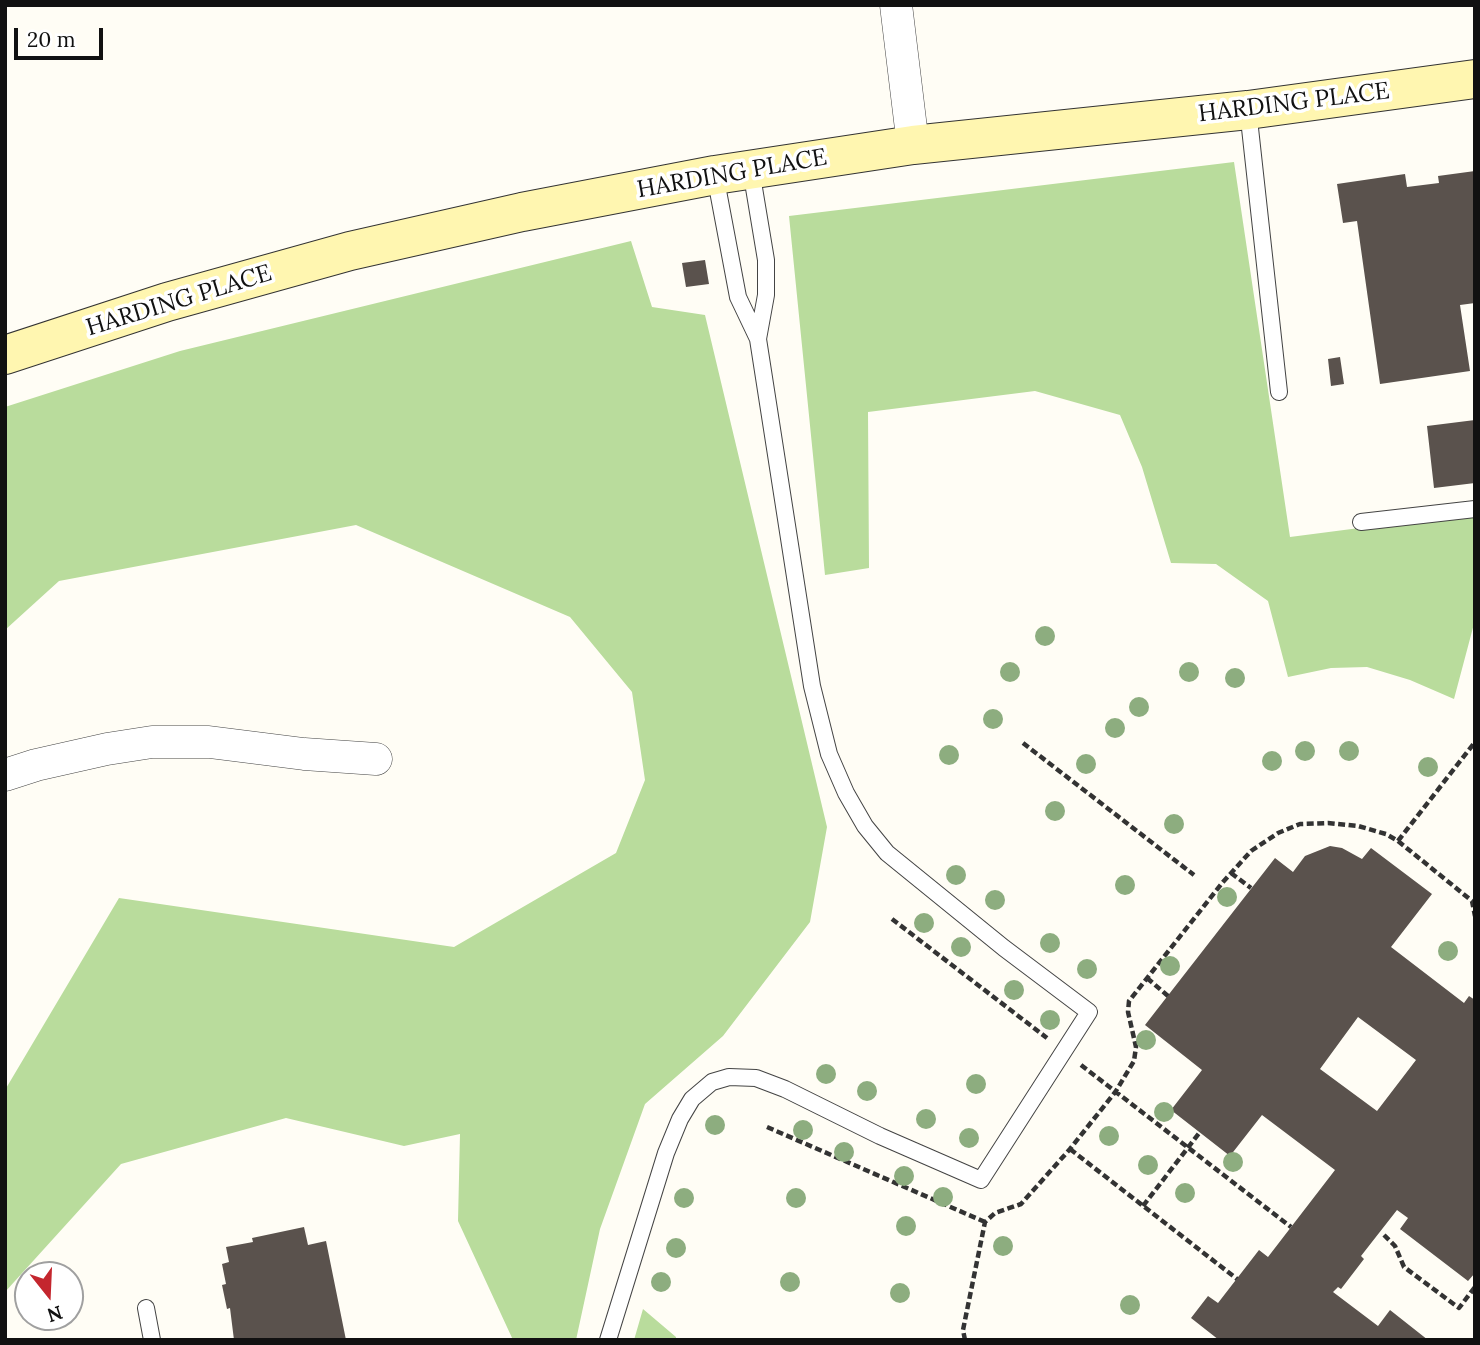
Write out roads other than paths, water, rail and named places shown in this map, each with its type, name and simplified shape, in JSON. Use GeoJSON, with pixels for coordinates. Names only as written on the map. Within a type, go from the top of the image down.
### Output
{"type":"FeatureCollection","features":[{"type":"Feature","properties":{"kind":"main road","name":"HARDING PLACE"},"geometry":{"type":"LineString","coordinates":[[5,355],[167,302],[393,240],[522,212],[733,172],[913,145],[1248,110],[1475,79]]}},
{"type":"Feature","properties":{"kind":"street"},"geometry":{"type":"LineString","coordinates":[[897,5],[913,145]]}},
{"type":"Feature","properties":{"kind":"street"},"geometry":{"type":"LineString","coordinates":[[5,775],[107,749],[152,742],[209,742],[304,754],[376,759]]}},
{"type":"Feature","properties":{"kind":"lane"},"geometry":{"type":"LineString","coordinates":[[1248,110],[1279,392]]}},
{"type":"Feature","properties":{"kind":"lane"},"geometry":{"type":"LineString","coordinates":[[608,1340],[666,1153],[680,1119],[692,1099],[712,1082],[744,1076],[765,1082],[981,1180],[1090,1012],[1004,948],[887,853],[865,826],[846,793],[829,754],[812,686],[758,339],[738,297],[733,172]]}},
{"type":"Feature","properties":{"kind":"lane"},"geometry":{"type":"LineString","coordinates":[[733,172],[765,260],[766,295],[758,339]]}},
{"type":"Feature","properties":{"kind":"lane"},"geometry":{"type":"LineString","coordinates":[[1360,522],[1475,509]]}},
{"type":"Feature","properties":{"kind":"lane"},"geometry":{"type":"LineString","coordinates":[[146,1308],[152,1340]]}}]}
